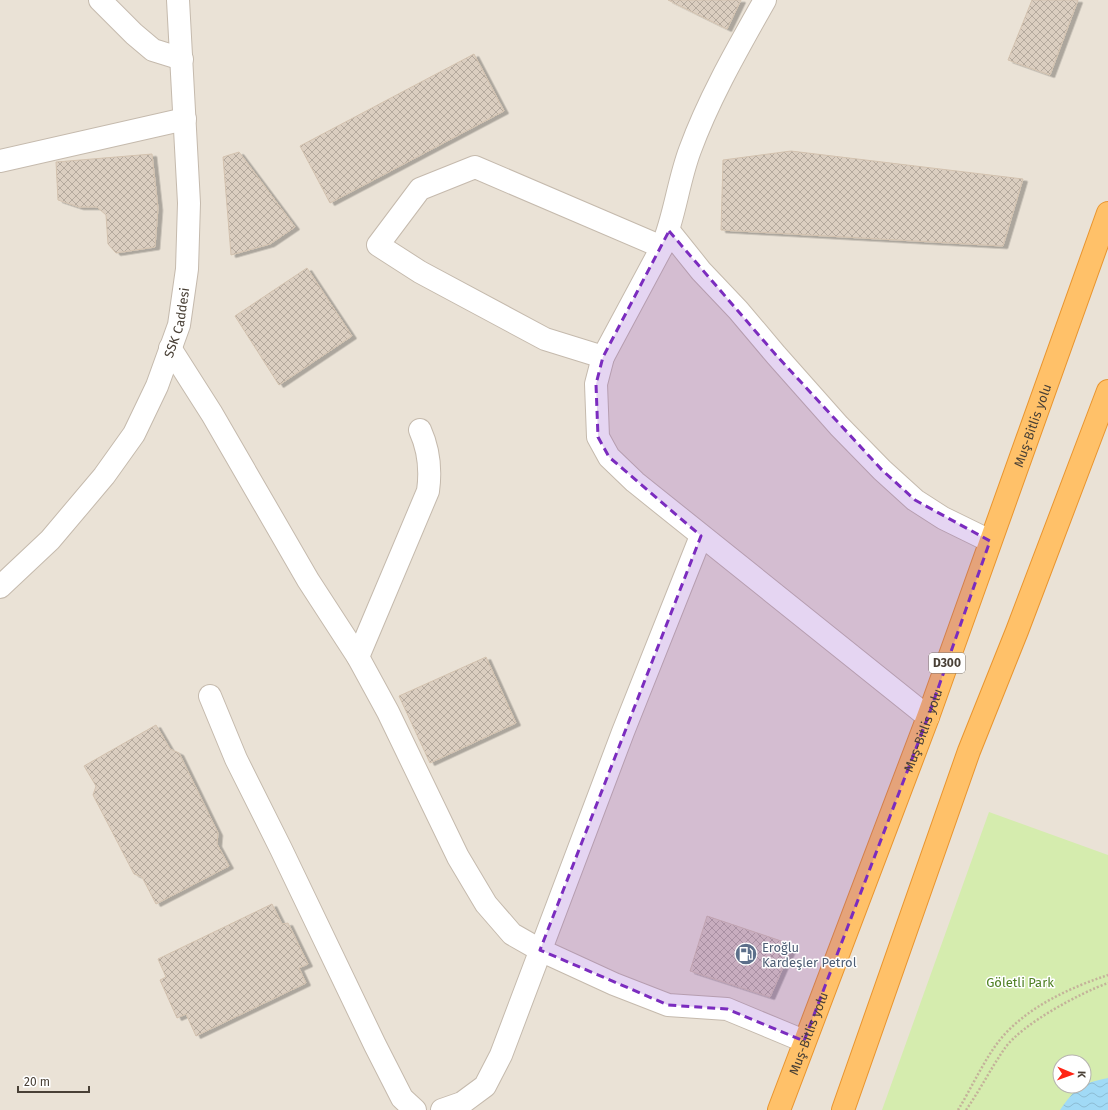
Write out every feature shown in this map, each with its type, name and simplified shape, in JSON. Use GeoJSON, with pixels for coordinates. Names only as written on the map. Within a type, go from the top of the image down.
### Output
{"type":"FeatureCollection","features":[{"type":"Feature","properties":{"kind":"highway","name":"Muş-Bitlis yolu"},"geometry":{"type":"LineString","coordinates":[[778,1110],[928,717],[1108,213]]}},
{"type":"Feature","properties":{"kind":"highway"},"geometry":{"type":"LineString","coordinates":[[843,1110],[969,751],[1017,631],[1108,391]]}},
{"type":"Feature","properties":{"kind":"street"},"geometry":{"type":"LineString","coordinates":[[100,0],[134,34],[153,50],[182,59]]}},
{"type":"Feature","properties":{"kind":"street","name":"SSK Caddesi"},"geometry":{"type":"LineString","coordinates":[[0,587],[50,540],[104,476],[134,434],[157,386],[178,324],[187,269],[190,203],[178,0]]}},
{"type":"Feature","properties":{"kind":"street"},"geometry":{"type":"LineString","coordinates":[[765,0],[738,48],[704,118],[690,151],[666,239],[603,357],[596,384],[598,437],[609,457],[635,482],[928,717]]}},
{"type":"Feature","properties":{"kind":"street"},"geometry":{"type":"LineString","coordinates":[[0,161],[185,119]]}},
{"type":"Feature","properties":{"kind":"street"},"geometry":{"type":"LineString","coordinates":[[603,357],[545,339],[420,272],[378,245],[420,190],[475,167],[666,239],[702,271],[839,426],[882,470],[915,500],[943,518],[990,541]]}},
{"type":"Feature","properties":{"kind":"street"},"geometry":{"type":"LineString","coordinates":[[170,348],[216,420],[308,580],[358,657],[388,712],[458,857],[486,904],[512,934],[540,950],[614,984],[668,1005],[727,1009],[804,1041]]}},
{"type":"Feature","properties":{"kind":"street"},"geometry":{"type":"LineString","coordinates":[[358,657],[428,492],[431,474],[426,443],[420,430]]}},
{"type":"Feature","properties":{"kind":"street"},"geometry":{"type":"LineString","coordinates":[[442,1110],[462,1102],[485,1086],[501,1055],[540,950],[701,536]]}},
{"type":"Feature","properties":{"kind":"street"},"geometry":{"type":"LineString","coordinates":[[210,696],[236,760],[282,849],[375,1045],[402,1098],[415,1110]]}},
{"type":"Feature","properties":{"kind":"path"},"geometry":{"type":"LineString","coordinates":[[958,1110],[999,1041],[1028,1012],[1086,982],[1108,974]]}},
{"type":"Feature","properties":{"kind":"path"},"geometry":{"type":"LineString","coordinates":[[966,1110],[1006,1047],[1033,1023],[1087,991],[1108,983]]}},
{"type":"Feature","properties":{"kind":"highlighted area"},"geometry":{"type":"Polygon","coordinates":[[[669,231],[776,355],[882,470],[915,500],[990,541],[928,717],[804,1041],[727,1009],[668,1005],[540,950],[701,536],[609,457],[598,437],[596,384],[603,357],[669,231]]]}},
{"type":"Feature","properties":{"kind":"shaded area"},"geometry":{"type":"Polygon","coordinates":[[[0,0],[1108,0],[1108,1110],[0,1110],[0,0]]]}},
{"type":"Feature","properties":{"kind":"green space","name":"Göletli Park"},"geometry":{"type":"Polygon","coordinates":[[[989,812],[1108,855],[1108,1110],[882,1110],[989,812]]]}},
{"type":"Feature","properties":{"kind":"water"},"geometry":{"type":"Polygon","coordinates":[[[1108,1078],[1108,1110],[1060,1110],[1072,1094],[1092,1094],[1092,1082],[1108,1078]]]}},
{"type":"Feature","properties":{"kind":"building"},"geometry":{"type":"Polygon","coordinates":[[[668,0],[741,0],[727,29],[668,0]]]}},
{"type":"Feature","properties":{"kind":"building"},"geometry":{"type":"Polygon","coordinates":[[[1032,0],[1078,0],[1050,75],[1008,60],[1032,0]]]}},
{"type":"Feature","properties":{"kind":"building"},"geometry":{"type":"Polygon","coordinates":[[[474,54],[504,111],[330,203],[300,146],[474,54]]]}},
{"type":"Feature","properties":{"kind":"building"},"geometry":{"type":"Polygon","coordinates":[[[791,151],[1023,179],[1003,246],[721,230],[723,160],[791,151]]]}},
{"type":"Feature","properties":{"kind":"building"},"geometry":{"type":"Polygon","coordinates":[[[239,152],[295,227],[270,244],[231,255],[223,157],[239,152]]]}},
{"type":"Feature","properties":{"kind":"building"},"geometry":{"type":"Polygon","coordinates":[[[152,154],[158,208],[155,247],[116,253],[108,244],[106,215],[97,207],[79,207],[58,200],[56,162],[152,154]]]}},
{"type":"Feature","properties":{"kind":"building"},"geometry":{"type":"Polygon","coordinates":[[[307,268],[352,336],[279,385],[235,316],[307,268]]]}},
{"type":"Feature","properties":{"kind":"building"},"geometry":{"type":"Polygon","coordinates":[[[486,657],[516,723],[430,763],[399,696],[486,657]]]}},
{"type":"Feature","properties":{"kind":"building"},"geometry":{"type":"Polygon","coordinates":[[[156,725],[170,749],[179,753],[218,833],[217,844],[229,866],[156,904],[142,877],[134,874],[93,795],[96,786],[84,766],[156,725]]]}},
{"type":"Feature","properties":{"kind":"building"},"geometry":{"type":"Polygon","coordinates":[[[272,904],[282,924],[288,923],[308,964],[299,968],[306,983],[196,1036],[186,1014],[177,1018],[160,980],[166,977],[158,959],[272,904]]]}},
{"type":"Feature","properties":{"kind":"building"},"geometry":{"type":"Polygon","coordinates":[[[707,916],[793,945],[770,997],[690,971],[707,916]]]}},
{"type":"Feature","properties":{"kind":"place","name":"Eroğlu Kardeşler Petrol"},"geometry":{"type":"Point","coordinates":[746,954]}}]}
